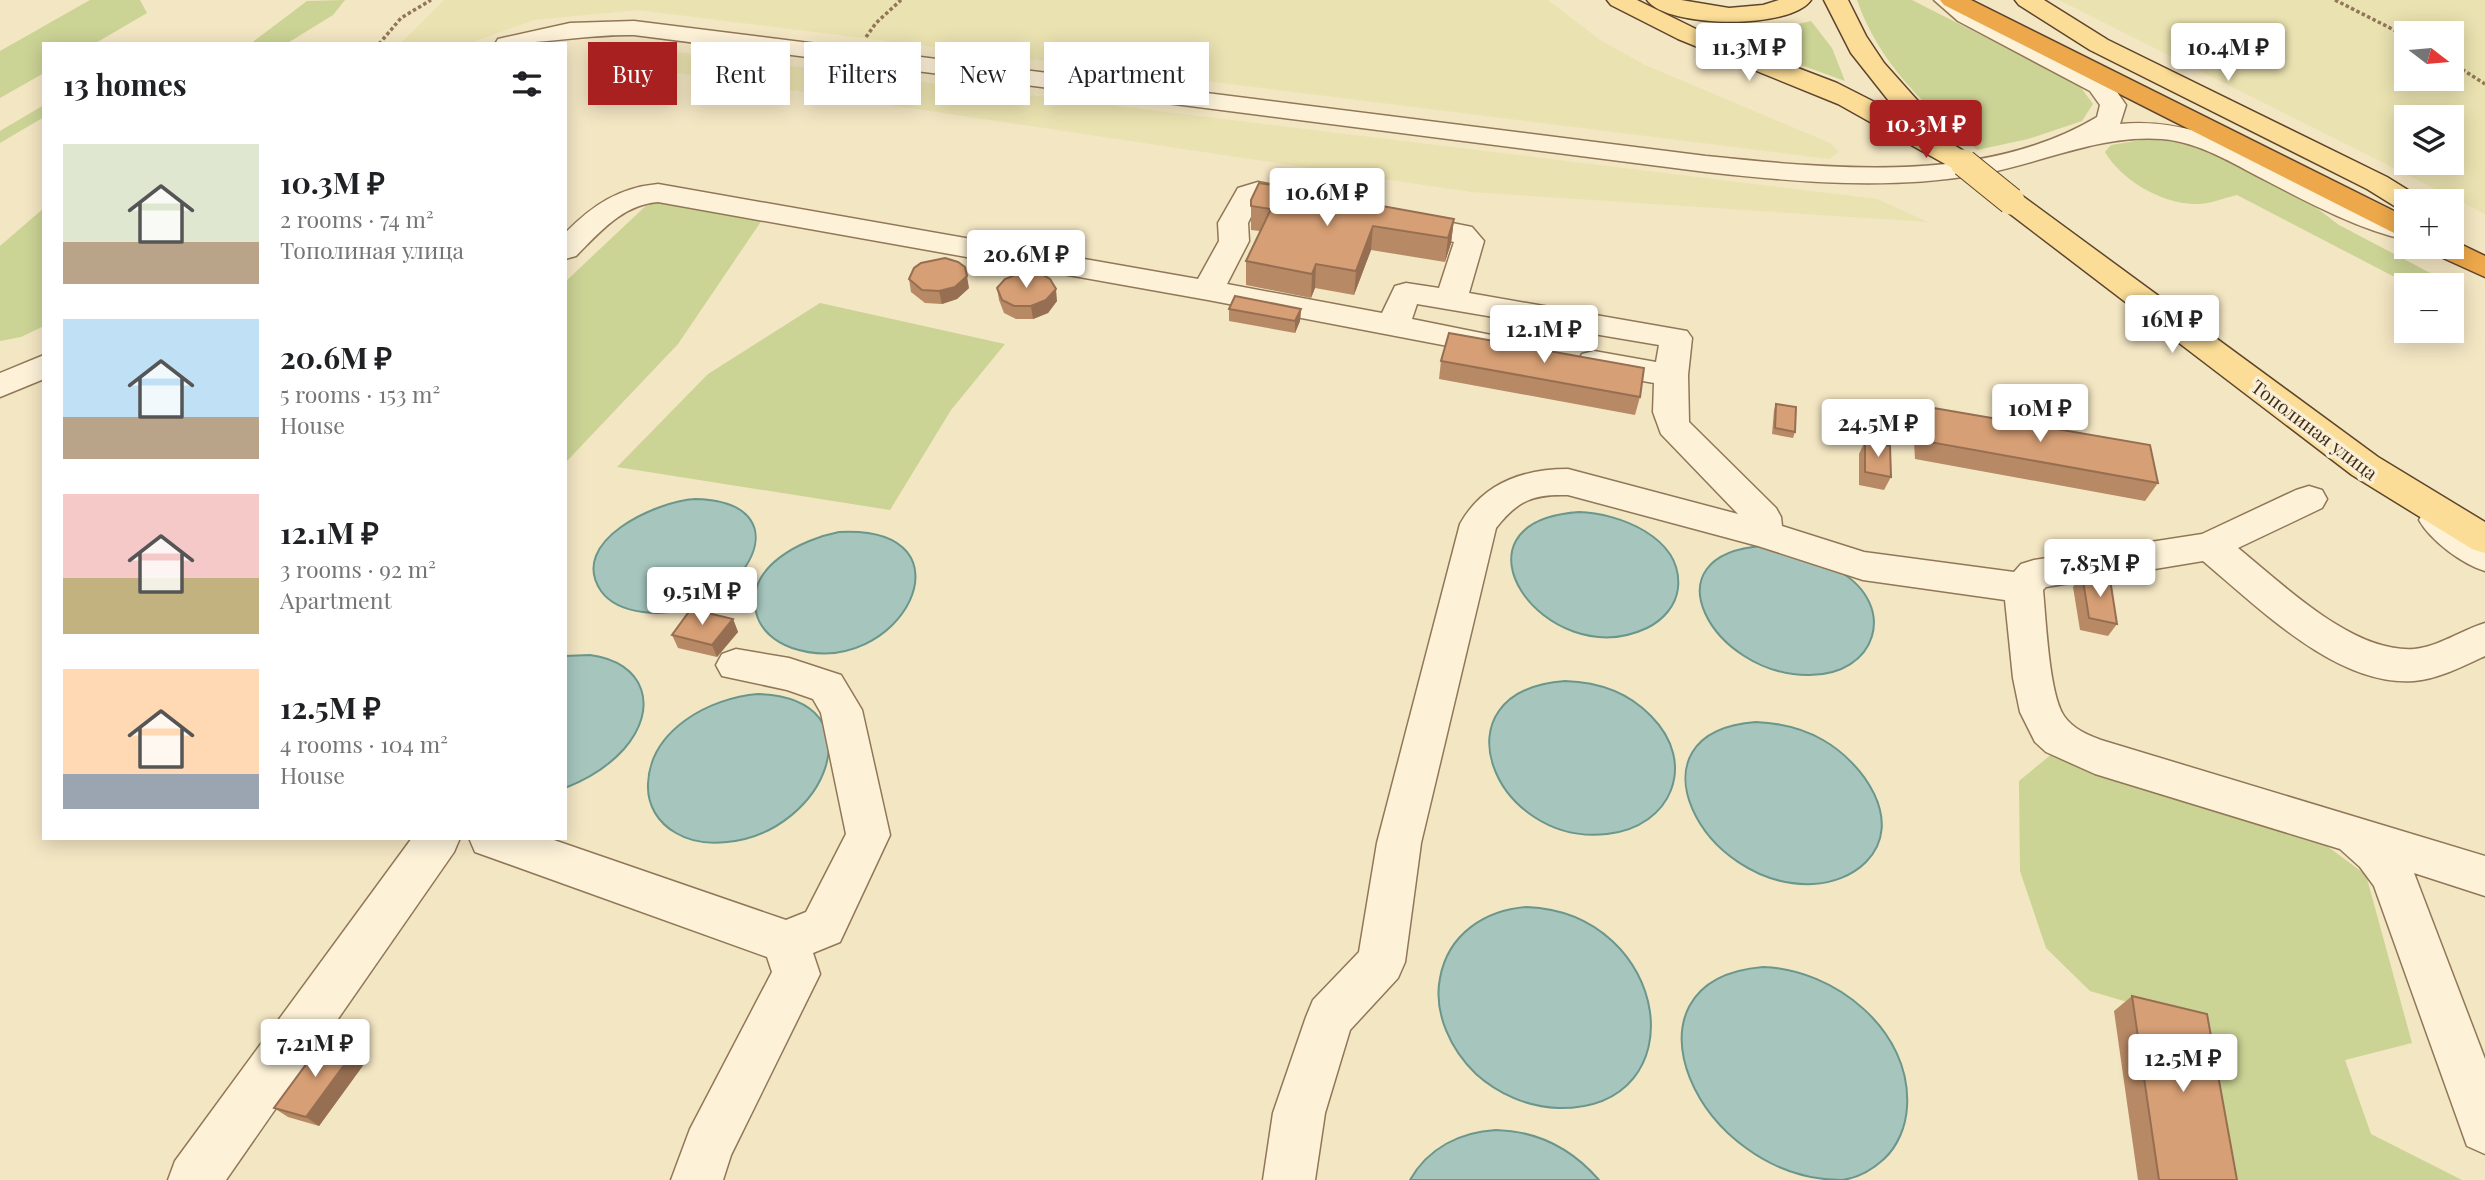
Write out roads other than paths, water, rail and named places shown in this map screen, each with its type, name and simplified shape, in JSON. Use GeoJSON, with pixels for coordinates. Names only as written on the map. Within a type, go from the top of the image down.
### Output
{"type":"FeatureCollection","features":[{"type":"Feature","properties":{"kind":"highway"},"geometry":{"type":"LineString","coordinates":[[1952,0],[2394,224]]}},
{"type":"Feature","properties":{"kind":"highway"},"geometry":{"type":"LineString","coordinates":[[1988,0],[2394,198]]}},
{"type":"Feature","properties":{"kind":"highway"},"geometry":{"type":"LineString","coordinates":[[2464,235],[2485,245]]}},
{"type":"Feature","properties":{"kind":"highway"},"geometry":{"type":"LineString","coordinates":[[2464,258],[2485,268]]}},
{"type":"Feature","properties":{"kind":"main road"},"geometry":{"type":"LineString","coordinates":[[1619,0],[1680,30],[1912,124]]}},
{"type":"Feature","properties":{"kind":"main road"},"geometry":{"type":"LineString","coordinates":[[1658,0],[1693,10],[1740,15],[1772,11],[1799,0]]}},
{"type":"Feature","properties":{"kind":"main road"},"geometry":{"type":"LineString","coordinates":[[1836,0],[1854,37],[1912,124]]}},
{"type":"Feature","properties":{"kind":"main road"},"geometry":{"type":"LineString","coordinates":[[2027,0],[2099,45],[2377,183],[2394,195]]}},
{"type":"Feature","properties":{"kind":"main road","name":"Тополиная улица"},"geometry":{"type":"LineString","coordinates":[[1912,124],[2365,466]]}},
{"type":"Feature","properties":{"kind":"main road"},"geometry":{"type":"LineString","coordinates":[[2365,466],[2485,539]]}},
{"type":"Feature","properties":{"kind":"street"},"geometry":{"type":"LineString","coordinates":[[1946,0],[1967,16],[2086,77],[2106,92],[2113,105],[2109,121],[2101,128],[2067,144]]}},
{"type":"Feature","properties":{"kind":"street"},"geometry":{"type":"LineString","coordinates":[[515,42],[560,31],[608,27],[854,54],[1706,164],[1798,173],[1917,174],[2004,162],[2067,144],[2135,130],[2162,131],[2197,138],[2222,147],[2365,218],[2394,226]]}},
{"type":"Feature","properties":{"kind":"street"},"geometry":{"type":"LineString","coordinates":[[1208,290],[1234,241],[1233,223],[1248,194],[1258,191],[1332,204]]}},
{"type":"Feature","properties":{"kind":"street"},"geometry":{"type":"LineString","coordinates":[[567,248],[608,209],[622,200],[638,193],[658,193],[1208,290],[1525,350]]}},
{"type":"Feature","properties":{"kind":"street"},"geometry":{"type":"LineString","coordinates":[[1371,217],[1461,233],[1469,241],[1451,300]]}},
{"type":"Feature","properties":{"kind":"street"},"geometry":{"type":"LineString","coordinates":[[1394,325],[1406,293],[1676,338],[1671,375],[1670,412],[1673,426],[1763,517],[1764,534]]}},
{"type":"Feature","properties":{"kind":"street"},"geometry":{"type":"LineString","coordinates":[[1564,357],[1671,375]]}},
{"type":"Feature","properties":{"kind":"street"},"geometry":{"type":"LineString","coordinates":[[0,386],[42,367]]}},
{"type":"Feature","properties":{"kind":"street","name":"Тополиная улица"},"geometry":{"type":"LineString","coordinates":[[2365,466],[2485,556]]}},
{"type":"Feature","properties":{"kind":"street"},"geometry":{"type":"LineString","coordinates":[[1289,1180],[1299,1113],[1331,1017],[1381,962],[1399,844],[1478,524],[1501,497],[1540,481],[1559,481],[1764,534],[1863,566],[2023,588]]}},
{"type":"Feature","properties":{"kind":"street"},"geometry":{"type":"LineString","coordinates":[[2309,499],[2210,546],[2034,574],[2023,588],[2039,699],[2046,724],[2065,744],[2095,756],[2485,876]]}},
{"type":"Feature","properties":{"kind":"street"},"geometry":{"type":"LineString","coordinates":[[2210,546],[2328,639],[2361,657],[2382,663],[2414,666],[2485,638]]}},
{"type":"Feature","properties":{"kind":"street"},"geometry":{"type":"LineString","coordinates":[[497,840],[786,942],[823,927],[868,835],[841,710],[827,687],[789,674],[736,665]]}},
{"type":"Feature","properties":{"kind":"street"},"geometry":{"type":"LineString","coordinates":[[2354,834],[2376,853],[2393,876],[2485,1128]]}},
{"type":"Feature","properties":{"kind":"street"},"geometry":{"type":"LineString","coordinates":[[194,1180],[437,840]]}},
{"type":"Feature","properties":{"kind":"street"},"geometry":{"type":"LineString","coordinates":[[697,1180],[708,1147],[796,974],[786,942]]}},
{"type":"Feature","properties":{"kind":"water"},"geometry":{"type":"Polygon","coordinates":[[[695,499],[731,505],[750,520],[756,539],[749,561],[732,582],[708,600],[677,611],[643,612],[620,606],[610,600],[601,591],[594,573],[596,556],[606,540],[640,516],[679,501],[695,499]]]}},
{"type":"Feature","properties":{"kind":"water"},"geometry":{"type":"Polygon","coordinates":[[[1579,512],[1595,513],[1629,523],[1645,531],[1670,555],[1677,570],[1677,595],[1668,612],[1653,625],[1609,637],[1574,632],[1543,615],[1522,592],[1512,566],[1516,541],[1537,522],[1579,512]]]}},
{"type":"Feature","properties":{"kind":"water"},"geometry":{"type":"Polygon","coordinates":[[[839,532],[882,536],[907,552],[915,575],[910,601],[892,625],[865,644],[831,653],[792,648],[774,639],[761,624],[756,612],[755,596],[759,581],[768,568],[794,548],[839,532]]]}},
{"type":"Feature","properties":{"kind":"water"},"geometry":{"type":"Polygon","coordinates":[[[1763,546],[1822,563],[1839,571],[1858,586],[1869,602],[1874,620],[1872,636],[1864,652],[1850,664],[1832,672],[1808,675],[1774,670],[1744,656],[1721,636],[1705,614],[1700,590],[1706,570],[1727,554],[1763,546]]]}},
{"type":"Feature","properties":{"kind":"water"},"geometry":{"type":"Polygon","coordinates":[[[590,655],[609,659],[624,667],[641,689],[644,703],[642,718],[624,749],[597,772],[567,787],[567,656],[590,655]]]}},
{"type":"Feature","properties":{"kind":"water"},"geometry":{"type":"Polygon","coordinates":[[[1565,681],[1600,686],[1622,695],[1651,716],[1665,734],[1673,753],[1675,772],[1671,790],[1662,806],[1648,819],[1629,829],[1607,834],[1568,832],[1534,817],[1509,794],[1493,766],[1489,737],[1499,711],[1523,691],[1565,681]]]}},
{"type":"Feature","properties":{"kind":"water"},"geometry":{"type":"Polygon","coordinates":[[[758,694],[796,701],[819,718],[828,740],[826,766],[813,792],[791,816],[762,833],[714,843],[694,840],[676,833],[659,819],[649,799],[651,765],[659,748],[685,720],[702,710],[720,702],[758,694]]]}},
{"type":"Feature","properties":{"kind":"water"},"geometry":{"type":"Polygon","coordinates":[[[1756,722],[1791,727],[1823,740],[1838,750],[1864,777],[1880,811],[1882,829],[1877,846],[1866,862],[1854,871],[1841,878],[1813,884],[1773,879],[1738,862],[1711,838],[1692,809],[1685,779],[1692,752],[1715,732],[1756,722]]]}},
{"type":"Feature","properties":{"kind":"water"},"geometry":{"type":"Polygon","coordinates":[[[1527,907],[1576,917],[1613,941],[1638,974],[1650,1010],[1649,1047],[1633,1078],[1603,1100],[1558,1108],[1514,1098],[1494,1088],[1476,1074],[1459,1054],[1446,1030],[1439,1004],[1439,991],[1444,962],[1451,949],[1460,937],[1483,919],[1497,913],[1527,907]]]}},
{"type":"Feature","properties":{"kind":"water"},"geometry":{"type":"Polygon","coordinates":[[[1763,967],[1790,970],[1841,992],[1864,1009],[1882,1029],[1897,1053],[1905,1079],[1905,1121],[1889,1154],[1865,1172],[1842,1180],[1791,1171],[1747,1149],[1712,1116],[1690,1078],[1682,1040],[1690,1006],[1716,980],[1763,967]]]}},
{"type":"Feature","properties":{"kind":"water"},"geometry":{"type":"Polygon","coordinates":[[[1496,1130],[1526,1134],[1553,1144],[1577,1159],[1599,1180],[1410,1180],[1426,1159],[1446,1144],[1470,1134],[1496,1130]]]}}]}
